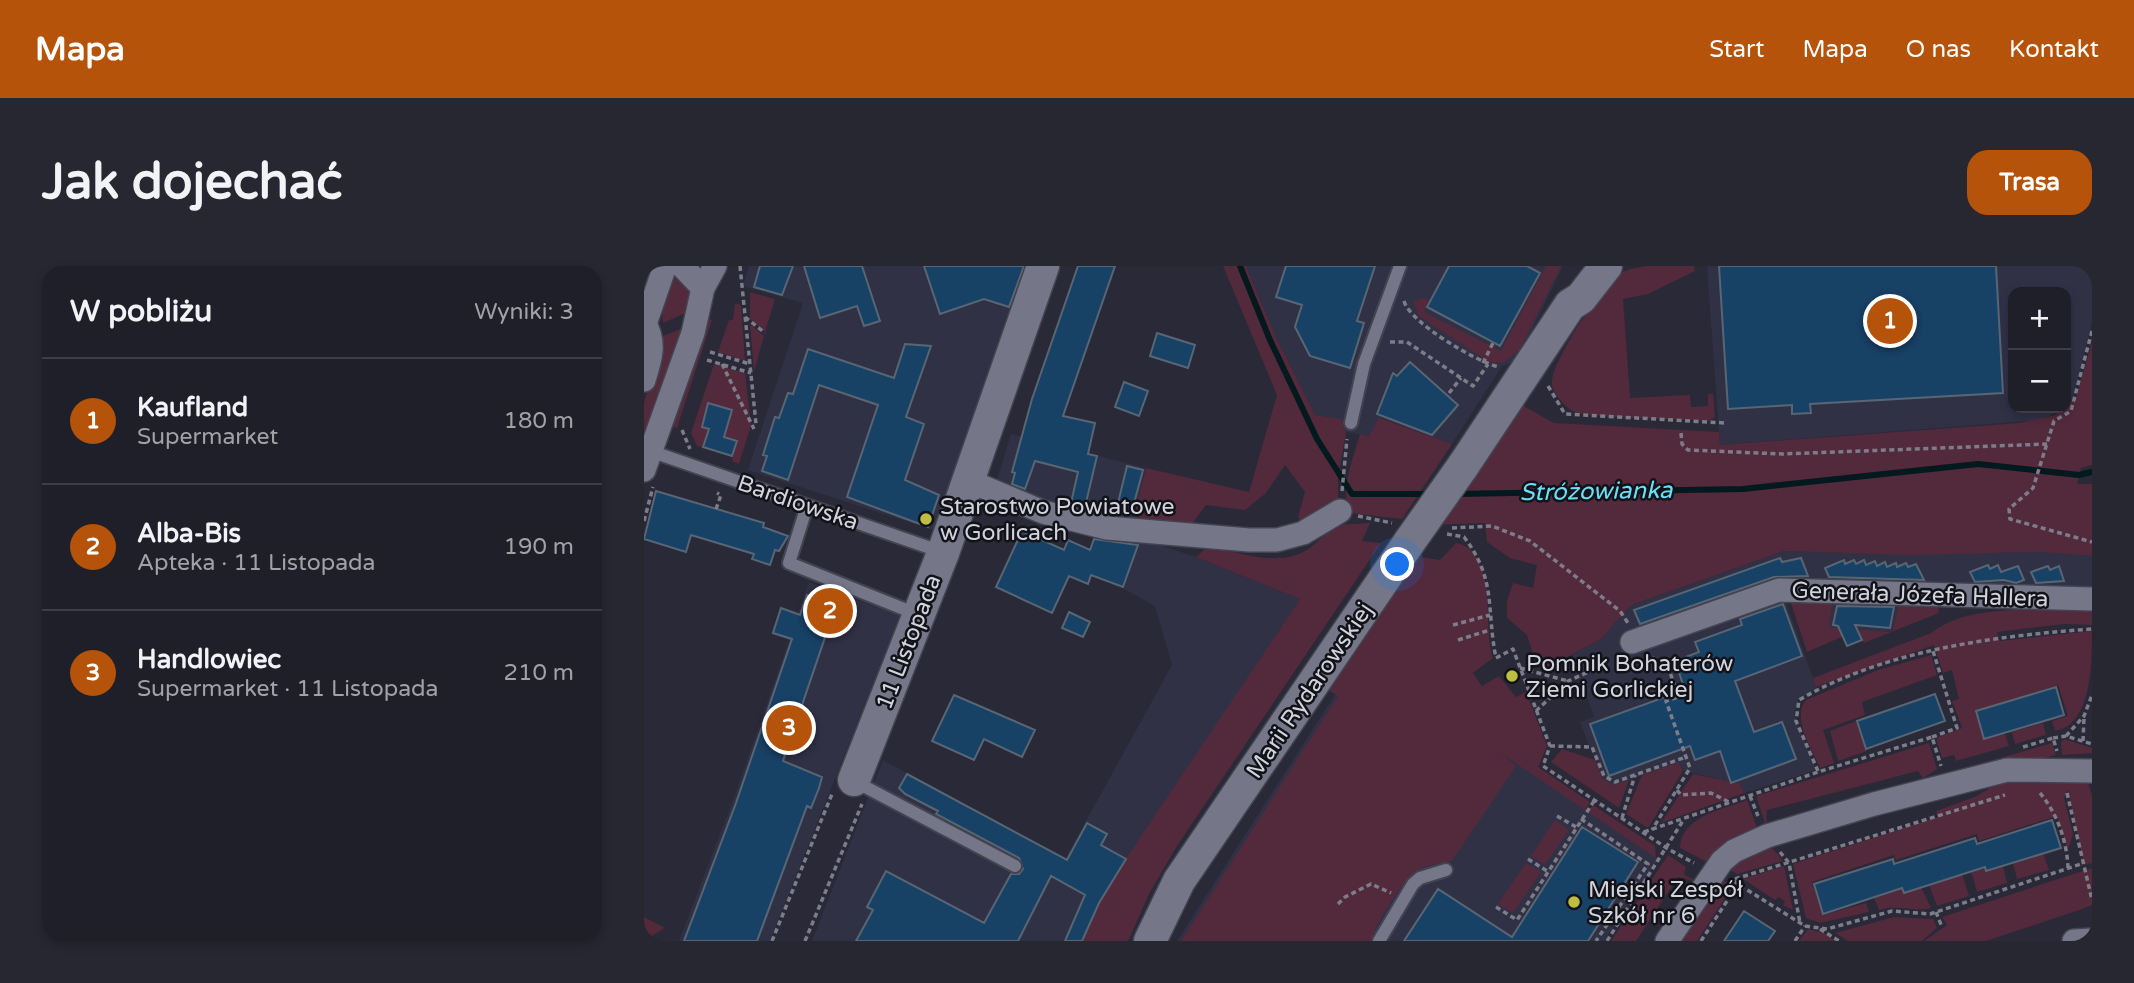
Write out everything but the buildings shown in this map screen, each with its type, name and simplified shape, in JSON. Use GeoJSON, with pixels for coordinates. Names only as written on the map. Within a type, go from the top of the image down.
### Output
{"type":"FeatureCollection","features":[{"type":"Feature","properties":{"kind":"street"},"geometry":{"type":"LineString","coordinates":[[644,380],[653,349],[652,335],[645,323],[665,266]]}},
{"type":"Feature","properties":{"kind":"street"},"geometry":{"type":"LineString","coordinates":[[682,266],[703,288]]}},
{"type":"Feature","properties":{"kind":"street"},"geometry":{"type":"LineString","coordinates":[[651,468],[693,332],[703,288],[715,266]]}},
{"type":"Feature","properties":{"kind":"street","name":"11 Listopada"},"geometry":{"type":"LineString","coordinates":[[854,780],[969,481],[1010,339],[1043,266]]}},
{"type":"Feature","properties":{"kind":"street","name":"Marii Rydarowskiej"},"geometry":{"type":"LineString","coordinates":[[1150,941],[1180,881],[1410,541],[1513,395],[1570,305],[1582,266]]}},
{"type":"Feature","properties":{"kind":"street","name":"Marii Rydarowskiej"},"geometry":{"type":"LineString","coordinates":[[1570,305],[1581,298],[1606,266]]}},
{"type":"Feature","properties":{"kind":"street"},"geometry":{"type":"LineString","coordinates":[[969,481],[1043,512],[1107,528],[1249,540],[1277,540],[1303,533],[1340,511]]}},
{"type":"Feature","properties":{"kind":"street","name":"Generała Józefa Hallera"},"geometry":{"type":"LineString","coordinates":[[1635,641],[1779,590],[2092,599]]}},
{"type":"Feature","properties":{"kind":"street"},"geometry":{"type":"LineString","coordinates":[[1667,941],[1714,873],[1734,851],[1767,836],[1874,804],[2007,770],[2092,771]]}},
{"type":"Feature","properties":{"kind":"street"},"geometry":{"type":"LineString","coordinates":[[2074,941],[2092,940]]}},
{"type":"Feature","properties":{"kind":"lane"},"geometry":{"type":"LineString","coordinates":[[1351,423],[1364,364],[1400,266]]}},
{"type":"Feature","properties":{"kind":"lane","name":"Bardiowska"},"geometry":{"type":"LineString","coordinates":[[651,468],[807,506],[943,552]]}},
{"type":"Feature","properties":{"kind":"lane"},"geometry":{"type":"LineString","coordinates":[[807,506],[789,563],[919,615]]}},
{"type":"Feature","properties":{"kind":"lane"},"geometry":{"type":"LineString","coordinates":[[854,780],[1015,866]]}},
{"type":"Feature","properties":{"kind":"lane"},"geometry":{"type":"LineString","coordinates":[[1379,941],[1413,884],[1420,878],[1446,870]]}},
{"type":"Feature","properties":{"kind":"path"},"geometry":{"type":"LineString","coordinates":[[722,365],[755,427],[740,266]]}},
{"type":"Feature","properties":{"kind":"path"},"geometry":{"type":"LineString","coordinates":[[1403,296],[1407,311],[1483,363],[1493,343]]}},
{"type":"Feature","properties":{"kind":"path"},"geometry":{"type":"LineString","coordinates":[[745,317],[765,334]]}},
{"type":"Feature","properties":{"kind":"path"},"geometry":{"type":"LineString","coordinates":[[2092,331],[2071,411],[2054,422],[2034,488],[2009,509],[2010,519],[2092,541]]}},
{"type":"Feature","properties":{"kind":"path"},"geometry":{"type":"LineString","coordinates":[[1386,348],[1394,340],[1407,342],[1473,386],[1488,364]]}},
{"type":"Feature","properties":{"kind":"path"},"geometry":{"type":"LineString","coordinates":[[710,352],[750,364]]}},
{"type":"Feature","properties":{"kind":"path"},"geometry":{"type":"LineString","coordinates":[[707,360],[751,373]]}},
{"type":"Feature","properties":{"kind":"path"},"geometry":{"type":"LineString","coordinates":[[1449,393],[1461,378]]}},
{"type":"Feature","properties":{"kind":"path"},"geometry":{"type":"LineString","coordinates":[[1545,378],[1551,394],[1565,414],[1726,423]]}},
{"type":"Feature","properties":{"kind":"path"},"geometry":{"type":"LineString","coordinates":[[1344,465],[1351,423]]}},
{"type":"Feature","properties":{"kind":"path"},"geometry":{"type":"LineString","coordinates":[[1681,433],[1682,444],[1688,450],[1782,454],[2047,444]]}},
{"type":"Feature","properties":{"kind":"path"},"geometry":{"type":"LineString","coordinates":[[644,521],[651,468]]}},
{"type":"Feature","properties":{"kind":"path"},"geometry":{"type":"LineString","coordinates":[[1443,528],[1492,526],[1530,541],[1620,611],[1635,641],[1670,672],[1678,697],[1666,701],[1690,768],[1651,830]]}},
{"type":"Feature","properties":{"kind":"path"},"geometry":{"type":"LineString","coordinates":[[1464,537],[1479,556],[1490,588],[1490,630],[1496,658],[1513,649],[1550,746],[1543,766],[1668,849],[1714,873]]}},
{"type":"Feature","properties":{"kind":"path"},"geometry":{"type":"LineString","coordinates":[[1453,625],[1490,615]]}},
{"type":"Feature","properties":{"kind":"path"},"geometry":{"type":"LineString","coordinates":[[1818,772],[1796,721],[1799,700],[1847,679],[1933,651],[1986,639],[2092,629]]}},
{"type":"Feature","properties":{"kind":"path"},"geometry":{"type":"LineString","coordinates":[[1458,639],[1490,630]]}},
{"type":"Feature","properties":{"kind":"path"},"geometry":{"type":"LineString","coordinates":[[1932,737],[1957,728],[1933,651]]}},
{"type":"Feature","properties":{"kind":"path"},"geometry":{"type":"LineString","coordinates":[[1520,668],[1568,681]]}},
{"type":"Feature","properties":{"kind":"path"},"geometry":{"type":"LineString","coordinates":[[1536,710],[1568,681],[1592,670]]}},
{"type":"Feature","properties":{"kind":"path"},"geometry":{"type":"LineString","coordinates":[[2083,741],[2084,716],[2092,695]]}},
{"type":"Feature","properties":{"kind":"path"},"geometry":{"type":"LineString","coordinates":[[2066,736],[2084,716]]}},
{"type":"Feature","properties":{"kind":"path"},"geometry":{"type":"LineString","coordinates":[[2053,738],[2066,736],[2092,744]]}},
{"type":"Feature","properties":{"kind":"path"},"geometry":{"type":"LineString","coordinates":[[1550,746],[1592,747],[1604,776],[1615,782],[1686,757]]}},
{"type":"Feature","properties":{"kind":"path"},"geometry":{"type":"LineString","coordinates":[[1622,818],[1636,775]]}},
{"type":"Feature","properties":{"kind":"path"},"geometry":{"type":"LineString","coordinates":[[1677,790],[1681,795],[1711,793],[1731,803]]}},
{"type":"Feature","properties":{"kind":"path"},"geometry":{"type":"LineString","coordinates":[[2028,791],[2039,791],[2053,808],[2068,867]]}},
{"type":"Feature","properties":{"kind":"path"},"geometry":{"type":"LineString","coordinates":[[1839,941],[1820,929],[1805,926],[1732,880],[2008,794]]}},
{"type":"Feature","properties":{"kind":"path"},"geometry":{"type":"LineString","coordinates":[[1750,796],[1767,836],[1789,863],[1800,923]]}},
{"type":"Feature","properties":{"kind":"path"},"geometry":{"type":"LineString","coordinates":[[1496,907],[1517,920],[1594,800]]}},
{"type":"Feature","properties":{"kind":"path"},"geometry":{"type":"LineString","coordinates":[[1558,816],[1576,827]]}},
{"type":"Feature","properties":{"kind":"path"},"geometry":{"type":"LineString","coordinates":[[1581,819],[1648,864],[1596,941]]}},
{"type":"Feature","properties":{"kind":"path"},"geometry":{"type":"LineString","coordinates":[[1607,941],[1684,820]]}},
{"type":"Feature","properties":{"kind":"path"},"geometry":{"type":"LineString","coordinates":[[1528,859],[1547,872]]}},
{"type":"Feature","properties":{"kind":"path"},"geometry":{"type":"LineString","coordinates":[[1820,929],[1892,911],[1936,912],[2081,864],[2092,900]]}},
{"type":"Feature","properties":{"kind":"path"},"geometry":{"type":"LineString","coordinates":[[1338,904],[1345,897],[1371,884]]}},
{"type":"Feature","properties":{"kind":"path"},"geometry":{"type":"LineString","coordinates":[[1701,941],[1738,884]]}},
{"type":"Feature","properties":{"kind":"path"},"geometry":{"type":"LineString","coordinates":[[1936,912],[1942,927]]}},
{"type":"Feature","properties":{"kind":"path"},"geometry":{"type":"LineString","coordinates":[[1612,917],[1619,923]]}},
{"type":"Feature","properties":{"kind":"path"},"geometry":{"type":"LineString","coordinates":[[1795,941],[1805,926]]}},
{"type":"Feature","properties":{"kind":"path"},"geometry":{"type":"LineString","coordinates":[[644,936],[649,941]]}},
{"type":"Feature","properties":{"kind":"shaded area"},"geometry":{"type":"Polygon","coordinates":[[[749,266],[1026,266],[933,530],[748,470],[803,303],[743,286],[749,266]]]}},
{"type":"Feature","properties":{"kind":"shaded area"},"geometry":{"type":"Polygon","coordinates":[[[1223,266],[1246,266],[1277,339],[1315,415],[1341,419],[1346,432],[1338,478],[1338,507],[1305,528],[1298,517],[1305,492],[1285,465],[1266,493],[1245,510],[1206,505],[1192,524],[1131,526],[1146,468],[1249,492],[1277,395],[1223,266]]]}},
{"type":"Feature","properties":{"kind":"shaded area"},"geometry":{"type":"Polygon","coordinates":[[[1246,266],[1563,266],[1522,350],[1513,362],[1502,366],[1452,444],[1380,418],[1369,436],[1346,432],[1340,419],[1315,416],[1277,339],[1246,266]]]}},
{"type":"Feature","properties":{"kind":"shaded area"},"geometry":{"type":"Polygon","coordinates":[[[1546,266],[1561,266],[1520,349],[1503,363],[1489,362],[1419,316],[1413,301],[1424,298],[1429,301],[1424,312],[1501,351],[1546,266]]]}},
{"type":"Feature","properties":{"kind":"shaded area"},"geometry":{"type":"Polygon","coordinates":[[[1646,266],[1694,266],[1695,271],[1648,294],[1623,299],[1630,398],[1690,395],[1691,407],[1708,406],[1708,394],[1713,394],[1715,417],[1709,421],[1581,413],[1565,405],[1553,388],[1553,375],[1559,361],[1578,326],[1602,292],[1620,273],[1646,266]]]}},
{"type":"Feature","properties":{"kind":"shaded area"},"geometry":{"type":"Polygon","coordinates":[[[1707,266],[2092,266],[2092,322],[2071,402],[2071,287],[2008,287],[2008,413],[2055,413],[2040,420],[1720,445],[1707,266]]]}},
{"type":"Feature","properties":{"kind":"shaded area"},"geometry":{"type":"Polygon","coordinates":[[[671,271],[682,278],[688,287],[690,311],[663,323],[661,304],[671,271]]]}},
{"type":"Feature","properties":{"kind":"shaded area"},"geometry":{"type":"Polygon","coordinates":[[[750,292],[775,299],[765,332],[750,319],[750,292]]]}},
{"type":"Feature","properties":{"kind":"shaded area"},"geometry":{"type":"Polygon","coordinates":[[[735,303],[741,305],[745,361],[718,352],[729,320],[733,320],[735,303]]]}},
{"type":"Feature","properties":{"kind":"shaded area"},"geometry":{"type":"Polygon","coordinates":[[[707,318],[712,320],[677,428],[671,426],[707,318]]]}},
{"type":"Feature","properties":{"kind":"shaded area"},"geometry":{"type":"Polygon","coordinates":[[[750,324],[764,336],[754,372],[750,324]]]}},
{"type":"Feature","properties":{"kind":"shaded area"},"geometry":{"type":"Polygon","coordinates":[[[688,326],[644,455],[644,403],[663,336],[688,326]]]}},
{"type":"Feature","properties":{"kind":"shaded area"},"geometry":{"type":"Polygon","coordinates":[[[2092,342],[2092,465],[2081,468],[2077,484],[2092,484],[2092,556],[2039,552],[1909,555],[1784,551],[1631,605],[1601,639],[1547,668],[1535,661],[1527,635],[1507,618],[1507,601],[1513,583],[1533,588],[1537,565],[1510,558],[1487,542],[1485,523],[1427,525],[1409,521],[1451,454],[1497,391],[1554,423],[1719,432],[1720,445],[2019,423],[2058,413],[2071,413],[2071,402],[2075,402],[2092,342]]]}},
{"type":"Feature","properties":{"kind":"shaded area"},"geometry":{"type":"Polygon","coordinates":[[[714,364],[745,373],[751,425],[739,464],[732,461],[737,440],[708,431],[702,447],[697,446],[691,433],[714,364]]]}},
{"type":"Feature","properties":{"kind":"shaded area"},"geometry":{"type":"Polygon","coordinates":[[[1379,418],[1452,444],[1402,519],[1350,513],[1347,504],[1347,484],[1360,434],[1369,436],[1379,418]]]}},
{"type":"Feature","properties":{"kind":"shaded area"},"geometry":{"type":"Polygon","coordinates":[[[1011,434],[1146,468],[1131,526],[995,487],[1011,434]]]}},
{"type":"Feature","properties":{"kind":"shaded area"},"geometry":{"type":"Polygon","coordinates":[[[1370,523],[1362,541],[1381,543],[1177,846],[1150,892],[1128,941],[1082,941],[1109,884],[1300,599],[1196,557],[1210,545],[1260,557],[1287,557],[1310,548],[1334,525],[1370,523]]]}},
{"type":"Feature","properties":{"kind":"shaded area"},"geometry":{"type":"Polygon","coordinates":[[[1141,539],[1196,557],[1300,599],[1110,884],[1082,941],[812,941],[883,760],[1065,859],[1172,665],[1155,606],[1124,589],[1141,539]]]}},
{"type":"Feature","properties":{"kind":"shaded area"},"geometry":{"type":"Polygon","coordinates":[[[1456,543],[1469,549],[1484,574],[1493,658],[1473,673],[1482,686],[1499,676],[1516,697],[1526,692],[1547,746],[1538,767],[1590,802],[1585,810],[1499,752],[1516,766],[1452,861],[1415,872],[1383,915],[1371,941],[1181,941],[1338,696],[1328,690],[1420,557],[1440,560],[1456,543]]]}},
{"type":"Feature","properties":{"kind":"shaded area"},"geometry":{"type":"Polygon","coordinates":[[[1784,551],[1903,554],[2039,552],[2092,556],[2092,590],[1779,583],[1817,689],[1798,700],[1794,714],[1816,770],[1744,793],[1739,782],[1731,785],[1728,781],[1683,771],[1679,762],[1613,786],[1602,778],[1580,722],[1594,717],[1572,655],[1601,639],[1631,605],[1784,551]]]}},
{"type":"Feature","properties":{"kind":"shaded area"},"geometry":{"type":"Polygon","coordinates":[[[809,582],[900,616],[770,941],[679,941],[734,798],[789,640],[771,634],[780,606],[798,612],[809,582]]]}},
{"type":"Feature","properties":{"kind":"shaded area"},"geometry":{"type":"Polygon","coordinates":[[[1790,600],[1833,601],[1829,627],[1892,632],[1864,643],[1858,630],[1807,652],[1790,600]]]}},
{"type":"Feature","properties":{"kind":"shaded area"},"geometry":{"type":"Polygon","coordinates":[[[1833,601],[1899,603],[1892,632],[1828,627],[1833,601]]]}},
{"type":"Feature","properties":{"kind":"shaded area"},"geometry":{"type":"Polygon","coordinates":[[[1899,603],[1938,607],[1939,613],[1892,632],[1899,603]]]}},
{"type":"Feature","properties":{"kind":"shaded area"},"geometry":{"type":"Polygon","coordinates":[[[2035,608],[2092,611],[2092,625],[2064,624],[1997,632],[2000,641],[2092,631],[2090,675],[2083,705],[2067,726],[2055,731],[2052,721],[2068,716],[2058,685],[1975,711],[1984,740],[2005,734],[2009,746],[1956,761],[1954,755],[1942,758],[1936,738],[1962,728],[1952,701],[1959,699],[1952,670],[1943,673],[1934,645],[1816,687],[1813,678],[1931,633],[1955,620],[1981,613],[2035,608]]]}},
{"type":"Feature","properties":{"kind":"shaded area"},"geometry":{"type":"Polygon","coordinates":[[[1931,655],[1937,675],[1862,702],[1865,715],[1823,730],[1834,763],[1820,768],[1802,724],[1802,707],[1806,700],[1878,670],[1931,655]]]}},
{"type":"Feature","properties":{"kind":"shaded area"},"geometry":{"type":"Polygon","coordinates":[[[1336,693],[1459,722],[1659,859],[1604,941],[1177,941],[1336,693]]]}},
{"type":"Feature","properties":{"kind":"shaded area"},"geometry":{"type":"Polygon","coordinates":[[[1856,721],[1867,751],[1838,761],[1830,731],[1856,721]]]}},
{"type":"Feature","properties":{"kind":"shaded area"},"geometry":{"type":"Polygon","coordinates":[[[2043,723],[2046,735],[2015,744],[2012,732],[2043,723]]]}},
{"type":"Feature","properties":{"kind":"shaded area"},"geometry":{"type":"Polygon","coordinates":[[[2064,739],[2092,748],[2092,753],[2062,755],[2061,742],[2064,739]]]}},
{"type":"Feature","properties":{"kind":"shaded area"},"geometry":{"type":"Polygon","coordinates":[[[1929,743],[1937,769],[1923,778],[1918,771],[1767,810],[1766,826],[1756,796],[1929,743]]]}},
{"type":"Feature","properties":{"kind":"shaded area"},"geometry":{"type":"Polygon","coordinates":[[[2052,743],[2056,755],[1950,782],[1948,773],[2052,743]]]}},
{"type":"Feature","properties":{"kind":"shaded area"},"geometry":{"type":"Polygon","coordinates":[[[1562,749],[1595,760],[1602,778],[1613,785],[1629,780],[1619,808],[1551,762],[1562,749]]]}},
{"type":"Feature","properties":{"kind":"shaded area"},"geometry":{"type":"Polygon","coordinates":[[[1679,762],[1683,771],[1648,828],[1626,814],[1642,775],[1679,762]]]}},
{"type":"Feature","properties":{"kind":"shaded area"},"geometry":{"type":"Polygon","coordinates":[[[1693,774],[1728,781],[1731,784],[1739,782],[1744,793],[1661,823],[1693,774]]]}},
{"type":"Feature","properties":{"kind":"shaded area"},"geometry":{"type":"Polygon","coordinates":[[[2011,774],[2087,779],[2092,796],[2092,863],[2084,865],[2068,790],[2064,798],[2073,834],[2067,848],[2057,816],[1979,841],[1977,834],[1896,860],[1894,855],[1812,882],[1823,915],[1866,903],[1869,912],[1820,923],[1806,918],[1793,864],[1938,817],[1936,811],[1977,796],[2011,774]]]}},
{"type":"Feature","properties":{"kind":"shaded area"},"geometry":{"type":"Polygon","coordinates":[[[1747,800],[1758,831],[1709,863],[1680,848],[1687,828],[1695,821],[1747,800]]]}},
{"type":"Feature","properties":{"kind":"shaded area"},"geometry":{"type":"Polygon","coordinates":[[[1593,805],[1655,846],[1656,858],[1588,812],[1593,805]]]}},
{"type":"Feature","properties":{"kind":"shaded area"},"geometry":{"type":"Polygon","coordinates":[[[1555,820],[1569,830],[1545,865],[1531,856],[1555,820]]]}},
{"type":"Feature","properties":{"kind":"shaded area"},"geometry":{"type":"Polygon","coordinates":[[[1769,844],[1783,861],[1737,874],[1726,867],[1769,844]]]}},
{"type":"Feature","properties":{"kind":"shaded area"},"geometry":{"type":"Polygon","coordinates":[[[2043,853],[2049,870],[2017,879],[2013,863],[2043,853]]]}},
{"type":"Feature","properties":{"kind":"shaded area"},"geometry":{"type":"Polygon","coordinates":[[[1668,855],[1686,867],[1684,874],[1697,882],[1678,877],[1636,941],[1611,941],[1668,855]]]}},
{"type":"Feature","properties":{"kind":"shaded area"},"geometry":{"type":"Polygon","coordinates":[[[1526,863],[1541,872],[1513,913],[1498,904],[1526,863]]]}},
{"type":"Feature","properties":{"kind":"shaded area"},"geometry":{"type":"Polygon","coordinates":[[[1784,866],[1793,910],[1783,905],[1785,901],[1778,897],[1775,900],[1743,879],[1784,866]]]}},
{"type":"Feature","properties":{"kind":"shaded area"},"geometry":{"type":"Polygon","coordinates":[[[2003,866],[2007,883],[1977,892],[1971,871],[2003,866]]]}},
{"type":"Feature","properties":{"kind":"shaded area"},"geometry":{"type":"Polygon","coordinates":[[[2092,868],[2092,905],[1986,941],[1924,941],[1947,925],[1942,917],[2092,868]]]}},
{"type":"Feature","properties":{"kind":"shaded area"},"geometry":{"type":"Polygon","coordinates":[[[1962,874],[1969,896],[1937,906],[1929,885],[1962,874]]]}},
{"type":"Feature","properties":{"kind":"shaded area"},"geometry":{"type":"Polygon","coordinates":[[[1720,878],[1733,886],[1697,941],[1678,941],[1720,878]]]}},
{"type":"Feature","properties":{"kind":"shaded area"},"geometry":{"type":"Polygon","coordinates":[[[1921,887],[1931,908],[1879,910],[1874,898],[1902,888],[1904,893],[1921,887]]]}},
{"type":"Feature","properties":{"kind":"shaded area"},"geometry":{"type":"Polygon","coordinates":[[[644,917],[665,928],[650,937],[644,931],[644,917]]]}},
{"type":"Feature","properties":{"kind":"shaded area"},"geometry":{"type":"Polygon","coordinates":[[[1894,917],[1933,919],[1937,928],[1922,941],[1848,941],[1835,933],[1894,917]]]}},
{"type":"Feature","properties":{"kind":"shaded area"},"geometry":{"type":"Polygon","coordinates":[[[1808,929],[1824,933],[1835,941],[1799,941],[1808,929]]]}},
{"type":"Feature","properties":{"kind":"waterway","name":"Stróżowianka"},"geometry":{"type":"LineString","coordinates":[[1240,266],[1270,340],[1317,439],[1352,494],[1431,494]]}},
{"type":"Feature","properties":{"kind":"waterway","name":"Stróżowianka"},"geometry":{"type":"LineString","coordinates":[[1456,494],[1743,489],[1978,464],[2079,475],[2092,472]]}},
{"type":"Feature","properties":{"kind":"place","name":"Kaufland"},"geometry":{"type":"Point","coordinates":[1890,321]}},
{"type":"Feature","properties":{"kind":"place","name":"Starostwo Powiatowe w Gorlicach"},"geometry":{"type":"Point","coordinates":[926,519]}},
{"type":"Feature","properties":{"kind":"place","name":"Alba-Bis"},"geometry":{"type":"Point","coordinates":[830,611]}},
{"type":"Feature","properties":{"kind":"place","name":"Pomnik Bohaterów Ziemi Gorlickiej"},"geometry":{"type":"Point","coordinates":[1512,676]}},
{"type":"Feature","properties":{"kind":"place","name":"Handlowiec"},"geometry":{"type":"Point","coordinates":[789,728]}},
{"type":"Feature","properties":{"kind":"place","name":"Miejski Zespół Szkół nr 6"},"geometry":{"type":"Point","coordinates":[1574,902]}}]}
